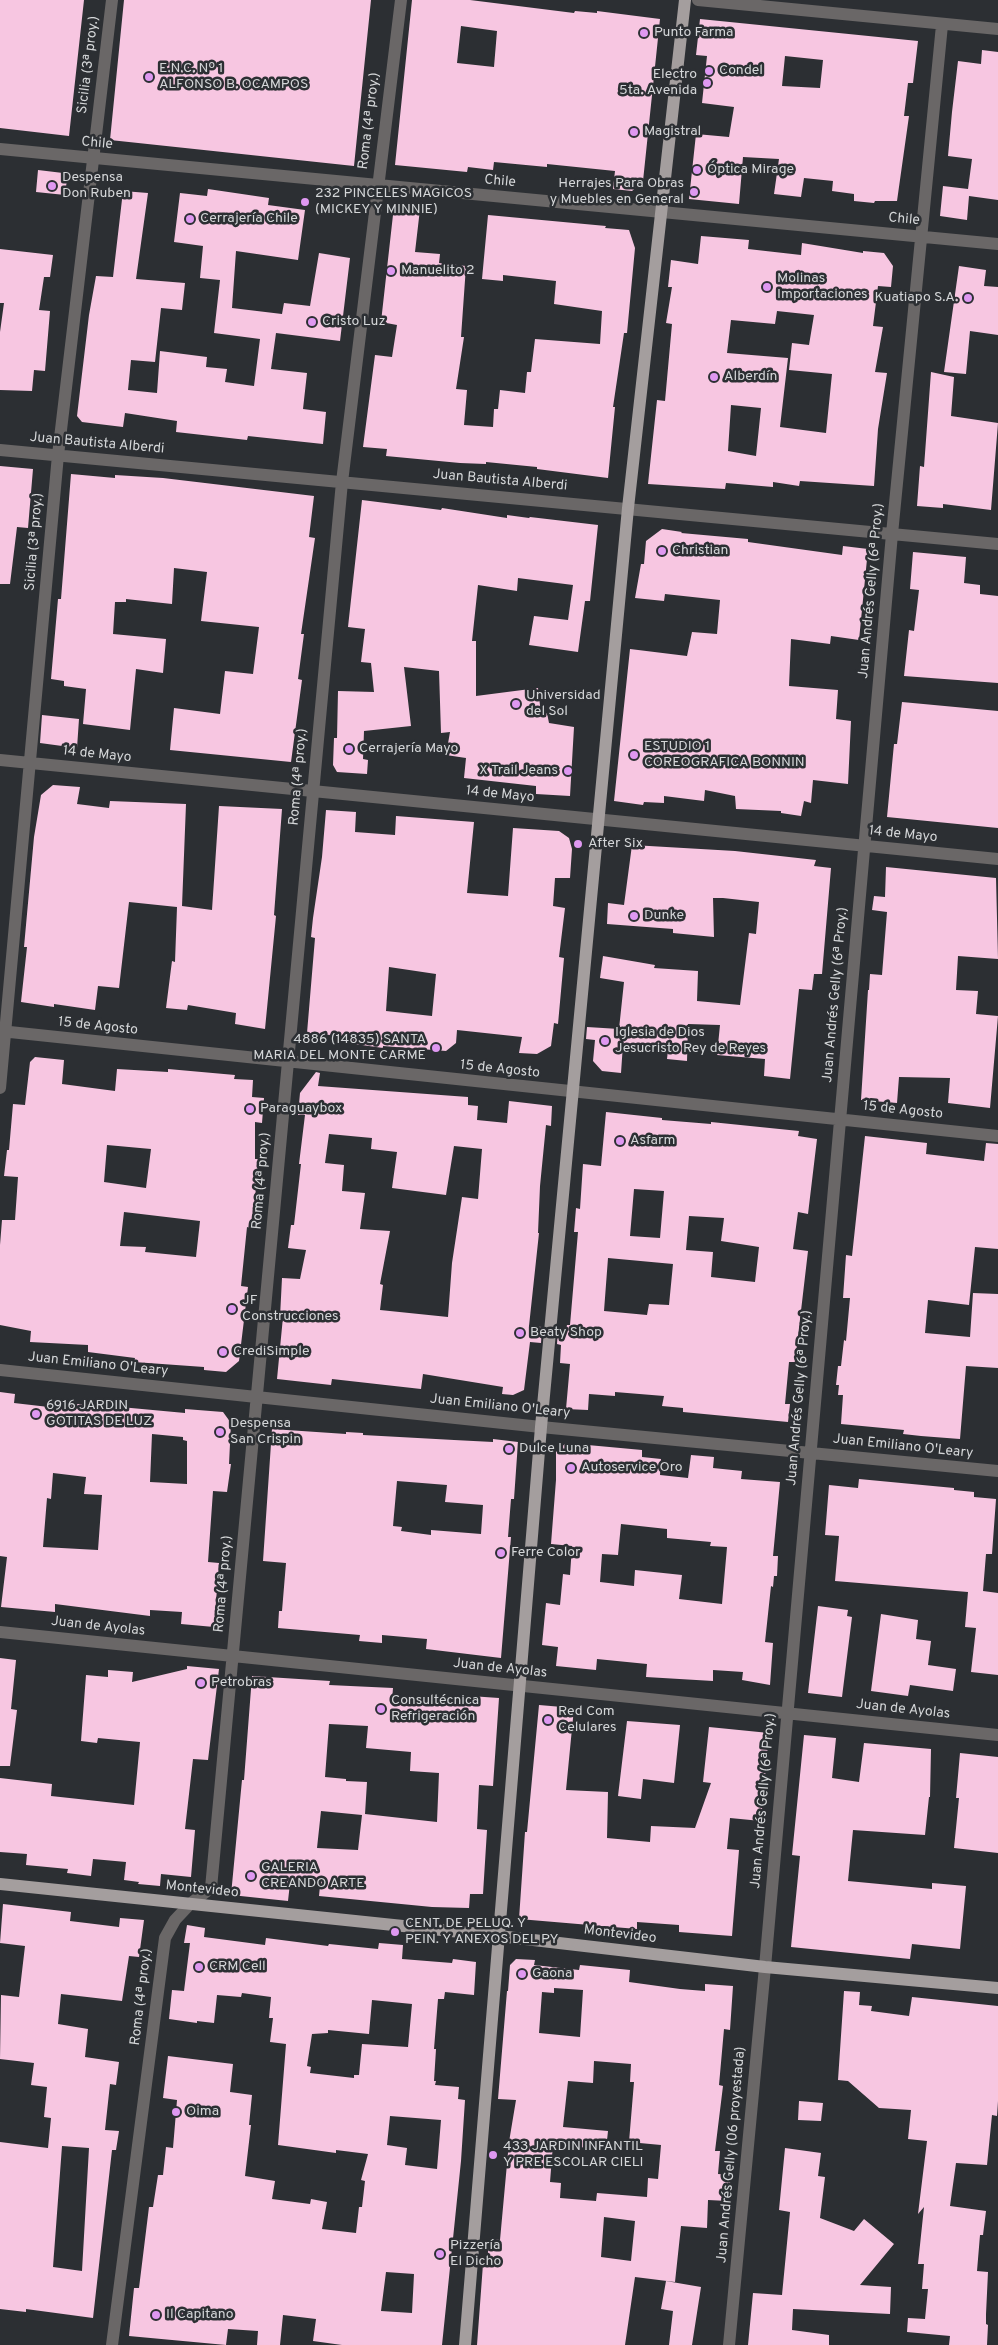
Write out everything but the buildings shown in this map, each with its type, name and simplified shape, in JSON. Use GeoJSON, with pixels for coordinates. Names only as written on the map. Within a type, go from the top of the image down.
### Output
{"type":"FeatureCollection","features":[{"type":"Feature","properties":{"kind":"main road"},"geometry":{"type":"LineString","coordinates":[[465,2345],[521,1687],[541,1426],[628,508],[685,0]]}},
{"type":"Feature","properties":{"kind":"main road","name":"Montevideo"},"geometry":{"type":"LineString","coordinates":[[0,1884],[499,1936],[765,1967],[998,1988]]}},
{"type":"Feature","properties":{"kind":"street","name":"Sicilia (3ª proy.)"},"geometry":{"type":"LineString","coordinates":[[0,1088],[3,1032],[58,455],[112,0]]}},
{"type":"Feature","properties":{"kind":"street","name":"Roma (4ª proy.)"},"geometry":{"type":"LineString","coordinates":[[112,2345],[165,1938],[176,1920],[190,1904],[211,1888],[342,482],[401,0]]}},
{"type":"Feature","properties":{"kind":"street"},"geometry":{"type":"LineString","coordinates":[[698,0],[998,29]]}},
{"type":"Feature","properties":{"kind":"street","name":"Juan Andrés Gelly (6ª Proy.)"},"geometry":{"type":"LineString","coordinates":[[765,1967],[892,534],[942,25]]}},
{"type":"Feature","properties":{"kind":"street","name":"Chile"},"geometry":{"type":"LineString","coordinates":[[0,149],[998,244]]}},
{"type":"Feature","properties":{"kind":"street","name":"Juan Bautista Alberdi"},"geometry":{"type":"LineString","coordinates":[[0,450],[998,544]]}},
{"type":"Feature","properties":{"kind":"street","name":"14 de Mayo"},"geometry":{"type":"LineString","coordinates":[[0,760],[998,859]]}},
{"type":"Feature","properties":{"kind":"street","name":"15 de Agosto"},"geometry":{"type":"LineString","coordinates":[[3,1032],[998,1136]]}},
{"type":"Feature","properties":{"kind":"street","name":"Juan Emiliano O'Leary"},"geometry":{"type":"LineString","coordinates":[[0,1370],[998,1471]]}},
{"type":"Feature","properties":{"kind":"street","name":"Juan de Ayolas"},"geometry":{"type":"LineString","coordinates":[[0,1632],[998,1735]]}},
{"type":"Feature","properties":{"kind":"street","name":"Juan Andrés Gelly (06 proyestada)"},"geometry":{"type":"LineString","coordinates":[[729,2345],[765,1967]]}},
{"type":"Feature","properties":{"kind":"place","name":"Punto Farma"},"geometry":{"type":"Point","coordinates":[644,33]}},
{"type":"Feature","properties":{"kind":"place","name":"Condel"},"geometry":{"type":"Point","coordinates":[709,71]}},
{"type":"Feature","properties":{"kind":"place","name":"E.N.C. Nº 1 ALFONSO B. OCAMPOS"},"geometry":{"type":"Point","coordinates":[149,77]}},
{"type":"Feature","properties":{"kind":"place","name":"Electro 5ta. Avenida"},"geometry":{"type":"Point","coordinates":[707,83]}},
{"type":"Feature","properties":{"kind":"place","name":"Magistral"},"geometry":{"type":"Point","coordinates":[634,132]}},
{"type":"Feature","properties":{"kind":"place","name":"Óptica Mirage"},"geometry":{"type":"Point","coordinates":[697,170]}},
{"type":"Feature","properties":{"kind":"place","name":"Despensa Don Ruben"},"geometry":{"type":"Point","coordinates":[52,186]}},
{"type":"Feature","properties":{"kind":"place","name":"Herrajes Para Obras y Muebles en General"},"geometry":{"type":"Point","coordinates":[694,192]}},
{"type":"Feature","properties":{"kind":"place","name":"232 PINCELES MAGICOS (MICKEY Y MINNIE)"},"geometry":{"type":"Point","coordinates":[305,202]}},
{"type":"Feature","properties":{"kind":"place","name":"Cerrajería Chile"},"geometry":{"type":"Point","coordinates":[190,219]}},
{"type":"Feature","properties":{"kind":"place","name":"Manuelito 2"},"geometry":{"type":"Point","coordinates":[391,271]}},
{"type":"Feature","properties":{"kind":"place","name":"Molinas Importaciones"},"geometry":{"type":"Point","coordinates":[767,287]}},
{"type":"Feature","properties":{"kind":"place","name":"Kuatiapo S.A."},"geometry":{"type":"Point","coordinates":[968,298]}},
{"type":"Feature","properties":{"kind":"place","name":"Cristo Luz"},"geometry":{"type":"Point","coordinates":[312,322]}},
{"type":"Feature","properties":{"kind":"place","name":"Alberdín"},"geometry":{"type":"Point","coordinates":[714,377]}},
{"type":"Feature","properties":{"kind":"place","name":"Christian"},"geometry":{"type":"Point","coordinates":[662,551]}},
{"type":"Feature","properties":{"kind":"place","name":"Universidad del Sol"},"geometry":{"type":"Point","coordinates":[516,704]}},
{"type":"Feature","properties":{"kind":"place","name":"Cerrajería Mayo"},"geometry":{"type":"Point","coordinates":[349,749]}},
{"type":"Feature","properties":{"kind":"place","name":"ESTUDIO 1 COREOGRAFICA BONNIN"},"geometry":{"type":"Point","coordinates":[634,755]}},
{"type":"Feature","properties":{"kind":"place","name":"X Trail Jeans"},"geometry":{"type":"Point","coordinates":[568,771]}},
{"type":"Feature","properties":{"kind":"place","name":"After Six"},"geometry":{"type":"Point","coordinates":[578,844]}},
{"type":"Feature","properties":{"kind":"place","name":"Dunke"},"geometry":{"type":"Point","coordinates":[634,916]}},
{"type":"Feature","properties":{"kind":"place","name":"Iglesia de Dios Jesucristo Rey de Reyes"},"geometry":{"type":"Point","coordinates":[605,1041]}},
{"type":"Feature","properties":{"kind":"place","name":"4886 (14835) SANTA MARIA DEL MONTE CARME"},"geometry":{"type":"Point","coordinates":[436,1048]}},
{"type":"Feature","properties":{"kind":"place","name":"Paraguaybox"},"geometry":{"type":"Point","coordinates":[250,1109]}},
{"type":"Feature","properties":{"kind":"place","name":"Asfarm"},"geometry":{"type":"Point","coordinates":[620,1141]}},
{"type":"Feature","properties":{"kind":"place","name":"JF Construcciones"},"geometry":{"type":"Point","coordinates":[232,1309]}},
{"type":"Feature","properties":{"kind":"place","name":"Beaty Shop"},"geometry":{"type":"Point","coordinates":[520,1333]}},
{"type":"Feature","properties":{"kind":"place","name":"CrediSimple"},"geometry":{"type":"Point","coordinates":[223,1352]}},
{"type":"Feature","properties":{"kind":"place","name":"6916 JARDIN GOTITAS DE LUZ"},"geometry":{"type":"Point","coordinates":[36,1414]}},
{"type":"Feature","properties":{"kind":"place","name":"Despensa San Crispin"},"geometry":{"type":"Point","coordinates":[220,1432]}},
{"type":"Feature","properties":{"kind":"place","name":"Dulce Luna"},"geometry":{"type":"Point","coordinates":[509,1449]}},
{"type":"Feature","properties":{"kind":"place","name":"Autoservice Oro"},"geometry":{"type":"Point","coordinates":[571,1468]}},
{"type":"Feature","properties":{"kind":"place","name":"Ferre Color"},"geometry":{"type":"Point","coordinates":[501,1553]}},
{"type":"Feature","properties":{"kind":"place","name":"Petrobras"},"geometry":{"type":"Point","coordinates":[201,1683]}},
{"type":"Feature","properties":{"kind":"place","name":"Consultécnica Refrigeración"},"geometry":{"type":"Point","coordinates":[381,1709]}},
{"type":"Feature","properties":{"kind":"place","name":"Red Com Celulares"},"geometry":{"type":"Point","coordinates":[548,1720]}},
{"type":"Feature","properties":{"kind":"place","name":"GALERIA CREANDO ARTE"},"geometry":{"type":"Point","coordinates":[251,1876]}},
{"type":"Feature","properties":{"kind":"place","name":"CENT. DE PELUQ. Y PEIN. Y ANEXOS DEL PY"},"geometry":{"type":"Point","coordinates":[395,1932]}},
{"type":"Feature","properties":{"kind":"place","name":"CRM Cell"},"geometry":{"type":"Point","coordinates":[199,1967]}},
{"type":"Feature","properties":{"kind":"place","name":"Gaona"},"geometry":{"type":"Point","coordinates":[522,1974]}},
{"type":"Feature","properties":{"kind":"place","name":"Oima"},"geometry":{"type":"Point","coordinates":[176,2112]}},
{"type":"Feature","properties":{"kind":"place","name":"433 JARDIN INFANTIL Y PRE ESCOLAR CIELI"},"geometry":{"type":"Point","coordinates":[493,2155]}},
{"type":"Feature","properties":{"kind":"place","name":"Pizzería El Dicho"},"geometry":{"type":"Point","coordinates":[440,2254]}},
{"type":"Feature","properties":{"kind":"place","name":"Il Capitano"},"geometry":{"type":"Point","coordinates":[156,2315]}}]}
